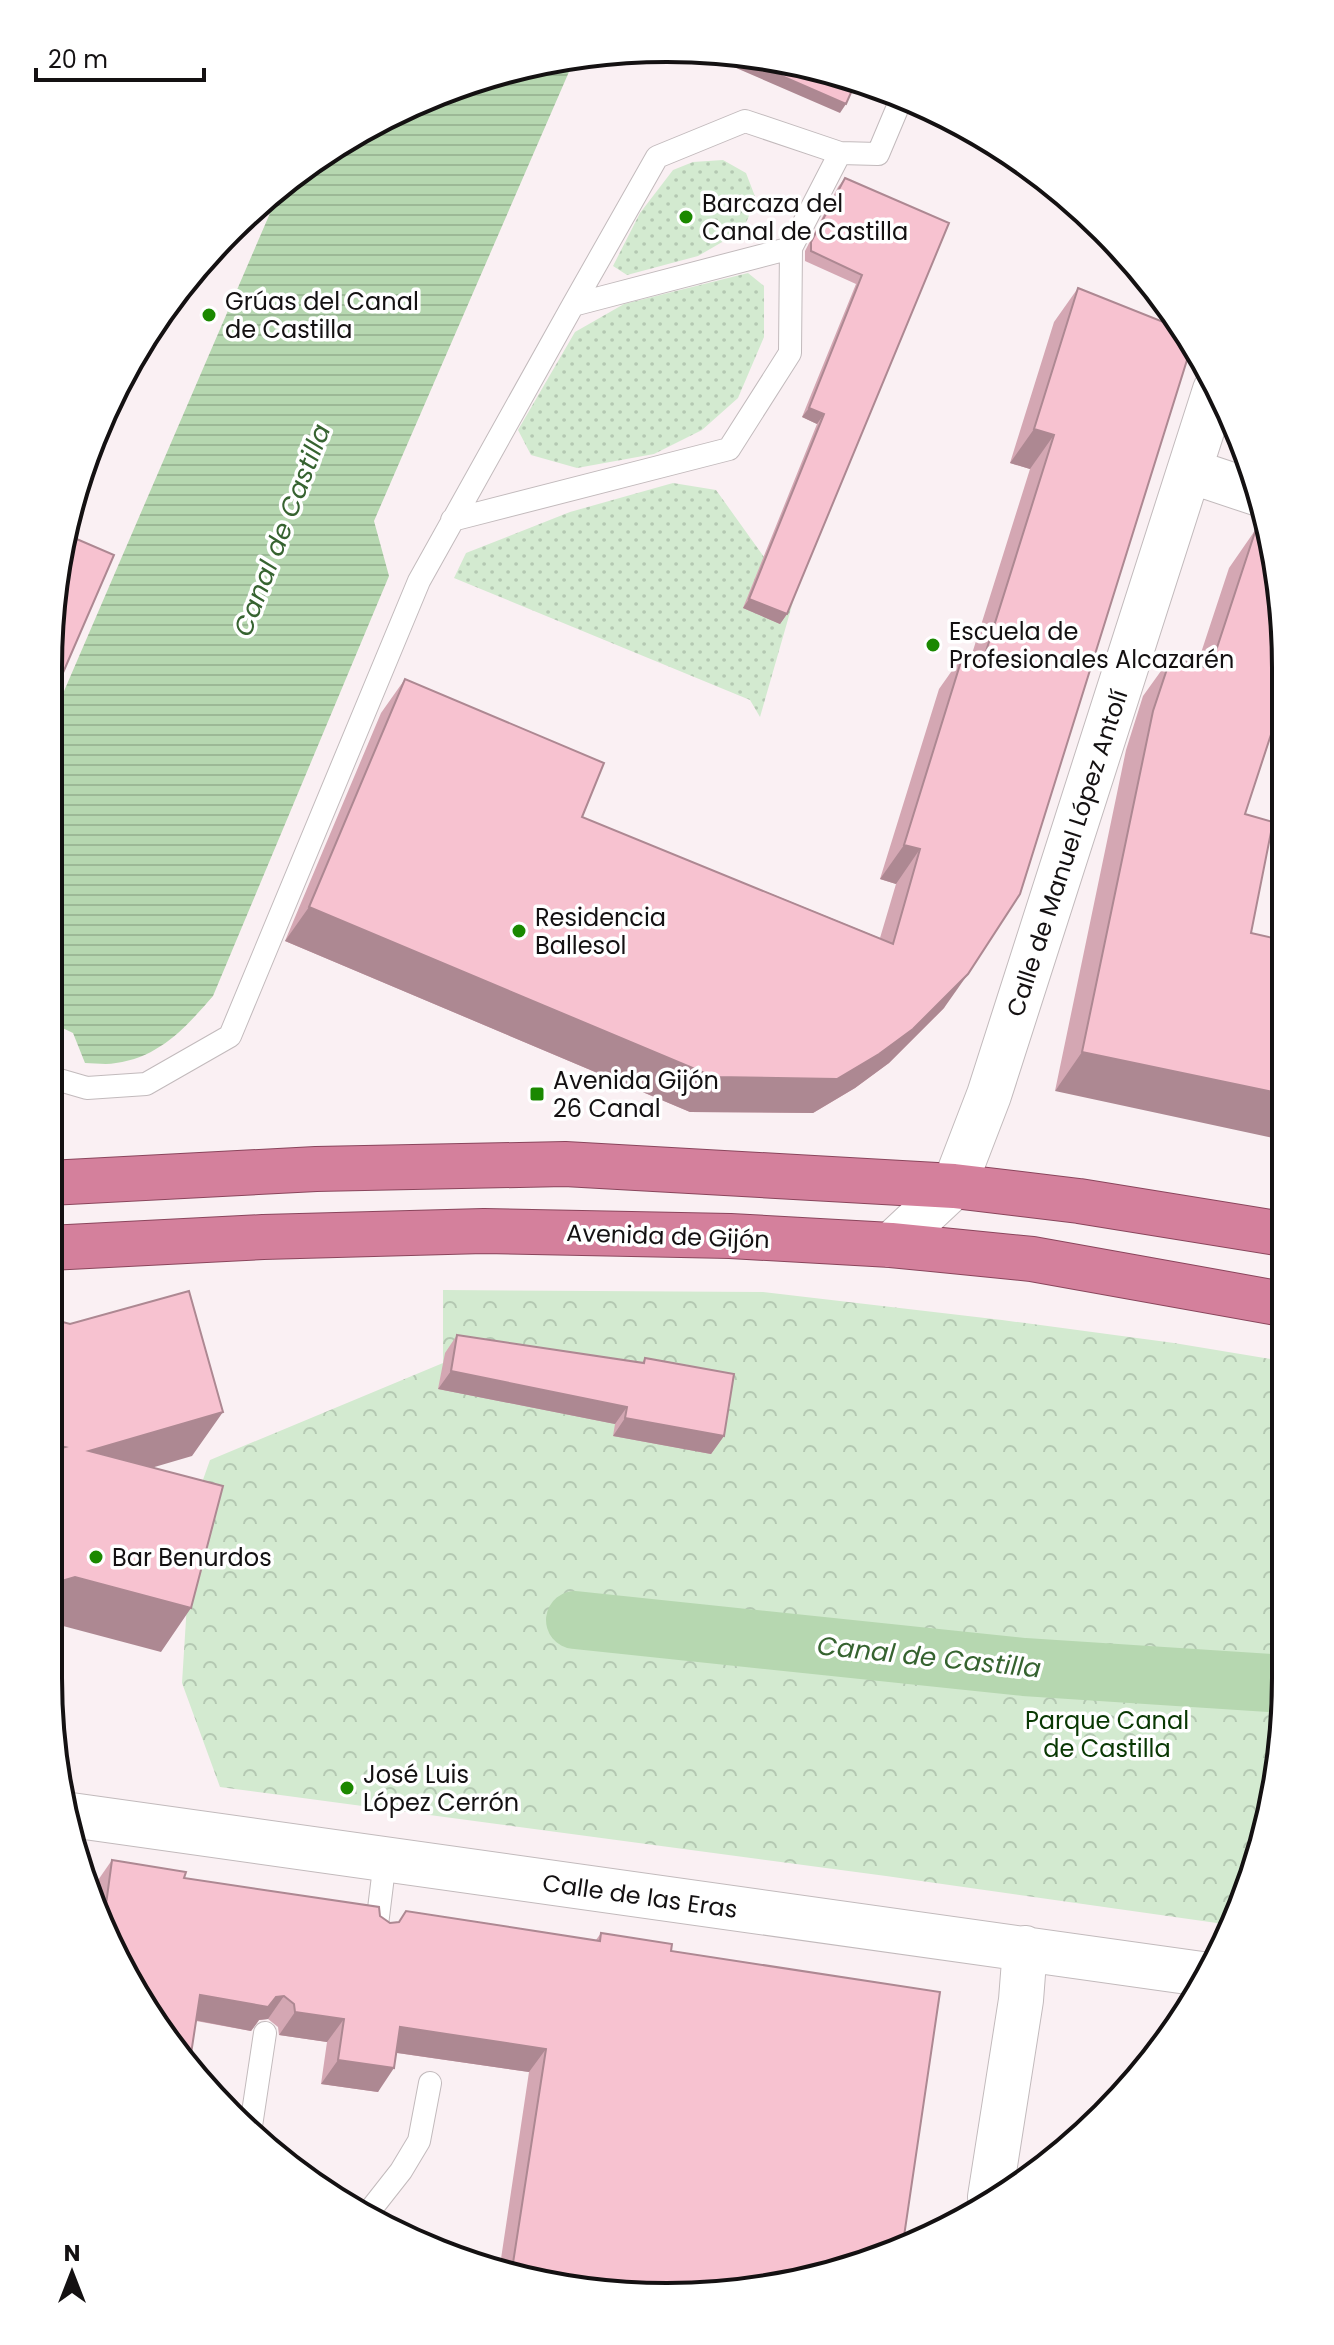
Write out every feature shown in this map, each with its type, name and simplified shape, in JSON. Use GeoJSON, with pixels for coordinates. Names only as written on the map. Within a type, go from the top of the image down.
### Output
{"type":"FeatureCollection","features":[{"type":"Feature","properties":{"kind":"highway"},"geometry":{"type":"LineString","coordinates":[[62,1182],[316,1169],[565,1164],[954,1186],[1079,1201],[1272,1232]]}},
{"type":"Feature","properties":{"kind":"highway","name":"Avenida de Gijón"},"geometry":{"type":"LineString","coordinates":[[62,1247],[263,1237],[484,1231],[730,1236],[891,1245],[1032,1259],[1272,1302]]}},
{"type":"Feature","properties":{"kind":"street","name":"Calle de Manuel López Antolí"},"geometry":{"type":"LineString","coordinates":[[891,1245],[954,1186],[989,1095],[1211,402]]}},
{"type":"Feature","properties":{"kind":"street"},"geometry":{"type":"LineString","coordinates":[[1190,471],[1245,489]]}},
{"type":"Feature","properties":{"kind":"street","name":"Calle de las Eras"},"geometry":{"type":"LineString","coordinates":[[79,1816],[1195,1973]]}},
{"type":"Feature","properties":{"kind":"street"},"geometry":{"type":"LineString","coordinates":[[991,2188],[1021,2000],[1025,1948]]}},
{"type":"Feature","properties":{"kind":"lane"},"geometry":{"type":"LineString","coordinates":[[62,1081],[87,1088],[146,1084],[230,1036],[419,581],[657,157],[745,121],[840,153],[878,154],[898,107]]}},
{"type":"Feature","properties":{"kind":"lane"},"geometry":{"type":"LineString","coordinates":[[452,520],[729,449],[790,353],[791,248],[840,153]]}},
{"type":"Feature","properties":{"kind":"lane"},"geometry":{"type":"LineString","coordinates":[[573,305],[791,248]]}},
{"type":"Feature","properties":{"kind":"lane"},"geometry":{"type":"LineString","coordinates":[[376,1933],[385,1860]]}},
{"type":"Feature","properties":{"kind":"lane"},"geometry":{"type":"LineString","coordinates":[[252,2118],[265,2033]]}},
{"type":"Feature","properties":{"kind":"lane"},"geometry":{"type":"LineString","coordinates":[[373,2207],[401,2171],[419,2141],[430,2083]]}},
{"type":"Feature","properties":{"kind":"green space"},"geometry":{"type":"Polygon","coordinates":[[[723,160],[746,173],[756,199],[743,230],[698,256],[627,275],[613,266],[640,213],[673,170],[693,162],[723,160]]]}},
{"type":"Feature","properties":{"kind":"green space"},"geometry":{"type":"Polygon","coordinates":[[[748,273],[764,286],[764,337],[738,398],[702,430],[654,454],[577,468],[531,455],[518,430],[575,332],[624,304],[748,273]]]}},
{"type":"Feature","properties":{"kind":"green space"},"geometry":{"type":"Polygon","coordinates":[[[673,483],[716,490],[764,557],[801,574],[760,717],[750,700],[454,578],[466,553],[570,512],[673,483]]]}},
{"type":"Feature","properties":{"kind":"green space","name":"Parque Canal de Castilla"},"geometry":{"type":"Polygon","coordinates":[[[443,1290],[763,1292],[1002,1320],[1272,1359],[1271,1718],[1267,1757],[1251,1835],[1220,1923],[220,1787],[182,1683],[193,1508],[210,1460],[443,1363],[443,1290]]]}},
{"type":"Feature","properties":{"kind":"water"},"geometry":{"type":"Polygon","coordinates":[[[570,70],[374,521],[389,576],[213,996],[171,1039],[132,1060],[112,1064],[85,1063],[73,1033],[62,1028],[62,696],[272,209],[331,164],[399,124],[473,94],[570,70]]]}},
{"type":"Feature","properties":{"kind":"building"},"geometry":{"type":"Polygon","coordinates":[[[772,72],[852,91],[846,104],[772,72]]]}},
{"type":"Feature","properties":{"kind":"building"},"geometry":{"type":"Polygon","coordinates":[[[845,178],[949,223],[787,614],[749,599],[824,414],[809,408],[862,275],[811,251],[811,242],[845,178]]]}},
{"type":"Feature","properties":{"kind":"building"},"geometry":{"type":"Polygon","coordinates":[[[1078,288],[1164,322],[1187,359],[1020,894],[968,974],[913,1029],[879,1054],[837,1079],[714,1077],[309,907],[405,679],[604,763],[582,817],[893,944],[920,849],[904,845],[963,655],[983,661],[1054,435],[1034,429],[1078,288]]]}},
{"type":"Feature","properties":{"kind":"building"},"geometry":{"type":"Polygon","coordinates":[[[1256,530],[1271,627],[1272,732],[1245,814],[1272,822],[1251,933],[1272,938],[1272,1092],[1082,1052],[1153,711],[1171,657],[1210,669],[1256,530]]]}},
{"type":"Feature","properties":{"kind":"building"},"geometry":{"type":"Polygon","coordinates":[[[76,539],[114,555],[62,675],[67,588],[76,539]]]}},
{"type":"Feature","properties":{"kind":"building"},"geometry":{"type":"Polygon","coordinates":[[[189,1291],[223,1412],[89,1451],[223,1486],[191,1608],[75,1577],[62,1581],[62,1448],[65,1447],[62,1446],[62,1322],[70,1324],[189,1291]]]}},
{"type":"Feature","properties":{"kind":"building"},"geometry":{"type":"Polygon","coordinates":[[[457,1335],[644,1363],[645,1358],[734,1374],[724,1436],[625,1418],[627,1407],[451,1371],[457,1335]]]}},
{"type":"Feature","properties":{"kind":"building"},"geometry":{"type":"Polygon","coordinates":[[[112,1860],[186,1872],[184,1878],[379,1907],[380,1916],[390,1923],[399,1922],[406,1911],[600,1941],[601,1933],[672,1944],[671,1951],[940,1992],[904,2235],[824,2262],[746,2278],[707,2282],[627,2282],[588,2278],[513,2263],[546,2049],[400,2027],[394,2068],[338,2060],[344,2019],[295,2012],[294,2004],[284,1996],[276,1997],[268,2007],[200,1995],[191,2051],[143,1980],[106,1904],[112,1860]]]}},
{"type":"Feature","properties":{"kind":"waterway","name":"Canal de Castilla"},"geometry":{"type":"LineString","coordinates":[[575,1620],[1024,1667],[1272,1683]]}},
{"type":"Feature","properties":{"kind":"place","name":"Barcaza del Canal de Castilla"},"geometry":{"type":"Point","coordinates":[686,217]}},
{"type":"Feature","properties":{"kind":"place","name":"Grúas del Canal de Castilla"},"geometry":{"type":"Point","coordinates":[209,315]}},
{"type":"Feature","properties":{"kind":"place","name":"Escuela de Profesionales Alcazarén"},"geometry":{"type":"Point","coordinates":[933,645]}},
{"type":"Feature","properties":{"kind":"place","name":"Residencia Ballesol"},"geometry":{"type":"Point","coordinates":[519,931]}},
{"type":"Feature","properties":{"kind":"place","name":"Avenida Gijón 26 Canal"},"geometry":{"type":"Point","coordinates":[537,1094]}},
{"type":"Feature","properties":{"kind":"place","name":"Bar Benurdos"},"geometry":{"type":"Point","coordinates":[96,1557]}},
{"type":"Feature","properties":{"kind":"place","name":"José Luis López Cerrón"},"geometry":{"type":"Point","coordinates":[347,1788]}}]}
